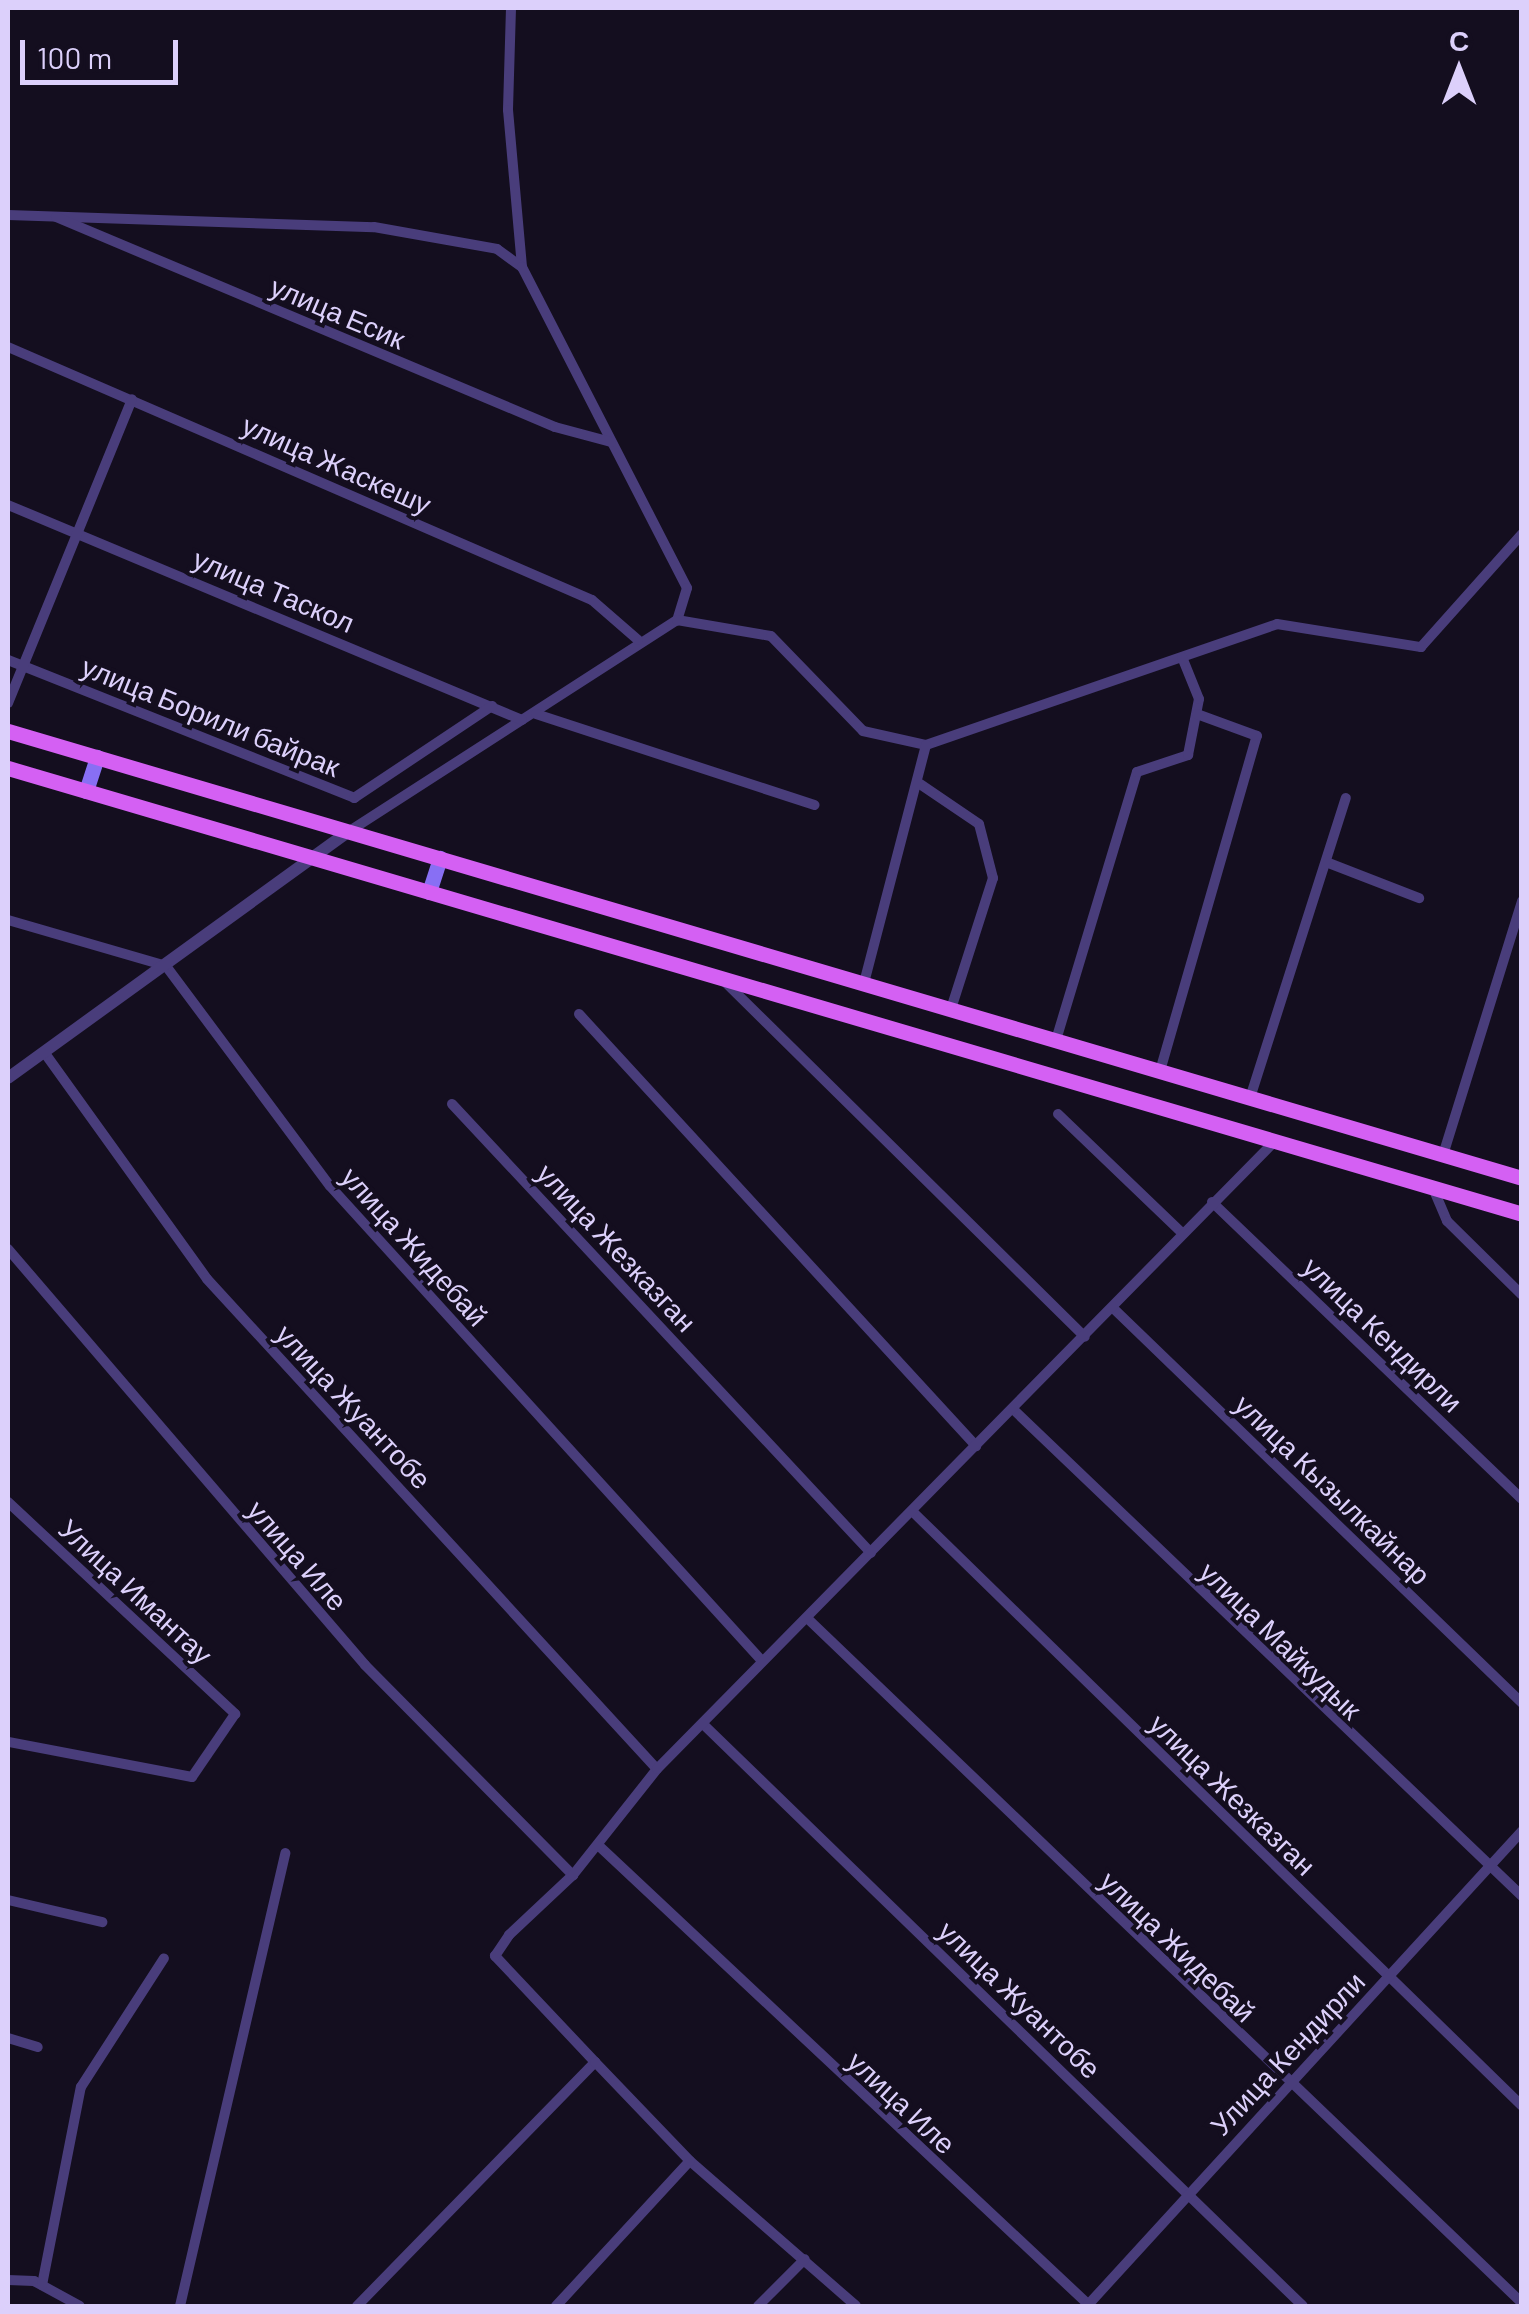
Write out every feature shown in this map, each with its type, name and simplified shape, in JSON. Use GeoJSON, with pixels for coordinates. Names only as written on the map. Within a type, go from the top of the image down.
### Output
{"type":"FeatureCollection","features":[{"type":"Feature","properties":{"kind":"main road"},"geometry":{"type":"LineString","coordinates":[[8,731],[1522,1178]]}},
{"type":"Feature","properties":{"kind":"main road"},"geometry":{"type":"LineString","coordinates":[[86,791],[97,758]]}},
{"type":"Feature","properties":{"kind":"main road"},"geometry":{"type":"LineString","coordinates":[[8,768],[1522,1214]]}},
{"type":"Feature","properties":{"kind":"main road"},"geometry":{"type":"LineString","coordinates":[[429,892],[440,858]]}},
{"type":"Feature","properties":{"kind":"street"},"geometry":{"type":"LineString","coordinates":[[512,8],[508,110],[522,267],[687,588],[677,620]]}},
{"type":"Feature","properties":{"kind":"street"},"geometry":{"type":"LineString","coordinates":[[8,215],[374,227],[496,249],[522,267]]}},
{"type":"Feature","properties":{"kind":"street","name":"улица Есик"},"geometry":{"type":"LineString","coordinates":[[51,215],[554,428],[610,442]]}},
{"type":"Feature","properties":{"kind":"street","name":"улица Жаскешу"},"geometry":{"type":"LineString","coordinates":[[8,347],[592,600],[638,640]]}},
{"type":"Feature","properties":{"kind":"street"},"geometry":{"type":"LineString","coordinates":[[8,703],[132,399]]}},
{"type":"Feature","properties":{"kind":"street","name":"улица Таскол"},"geometry":{"type":"LineString","coordinates":[[8,505],[522,720]]}},
{"type":"Feature","properties":{"kind":"street"},"geometry":{"type":"LineString","coordinates":[[8,1078],[14,1067],[44,1052],[318,859],[349,831],[536,714],[638,640],[677,620],[772,636],[863,731],[926,746],[1277,624],[1421,647],[1522,534]]}},
{"type":"Feature","properties":{"kind":"street"},"geometry":{"type":"LineString","coordinates":[[1056,1040],[1137,772],[1188,755],[1197,714],[1182,658]]}},
{"type":"Feature","properties":{"kind":"street","name":"улица Борили байрак"},"geometry":{"type":"LineString","coordinates":[[8,660],[354,798],[492,706]]}},
{"type":"Feature","properties":{"kind":"street"},"geometry":{"type":"LineString","coordinates":[[536,714],[814,805]]}},
{"type":"Feature","properties":{"kind":"street"},"geometry":{"type":"LineString","coordinates":[[1160,1071],[1257,736],[1197,714]]}},
{"type":"Feature","properties":{"kind":"street"},"geometry":{"type":"LineString","coordinates":[[864,984],[920,784],[926,746]]}},
{"type":"Feature","properties":{"kind":"street"},"geometry":{"type":"LineString","coordinates":[[920,784],[979,824],[993,878],[951,1009]]}},
{"type":"Feature","properties":{"kind":"street"},"geometry":{"type":"LineString","coordinates":[[1250,1098],[1346,798]]}},
{"type":"Feature","properties":{"kind":"street"},"geometry":{"type":"LineString","coordinates":[[1326,862],[1420,898]]}},
{"type":"Feature","properties":{"kind":"street"},"geometry":{"type":"LineString","coordinates":[[1443,1154],[1522,901]]}},
{"type":"Feature","properties":{"kind":"street"},"geometry":{"type":"LineString","coordinates":[[8,920],[166,966]]}},
{"type":"Feature","properties":{"kind":"street","name":"улица Жидебай"},"geometry":{"type":"LineString","coordinates":[[166,966],[330,1186],[762,1661]]}},
{"type":"Feature","properties":{"kind":"street"},"geometry":{"type":"LineString","coordinates":[[722,978],[1086,1337]]}},
{"type":"Feature","properties":{"kind":"street"},"geometry":{"type":"LineString","coordinates":[[578,1014],[976,1446]]}},
{"type":"Feature","properties":{"kind":"street","name":"улица Жуантобе"},"geometry":{"type":"LineString","coordinates":[[44,1052],[207,1279],[657,1769]]}},
{"type":"Feature","properties":{"kind":"street","name":"улица Жезказган"},"geometry":{"type":"LineString","coordinates":[[452,1104],[871,1553]]}},
{"type":"Feature","properties":{"kind":"street"},"geometry":{"type":"LineString","coordinates":[[1058,1114],[1183,1234]]}},
{"type":"Feature","properties":{"kind":"street"},"geometry":{"type":"LineString","coordinates":[[856,2306],[690,2162],[495,1956],[598,1846],[657,1769],[914,1513],[1274,1140]]}},
{"type":"Feature","properties":{"kind":"street"},"geometry":{"type":"LineString","coordinates":[[1434,1188],[1446,1221],[1522,1295]]}},
{"type":"Feature","properties":{"kind":"street","name":"улица Кендирли"},"geometry":{"type":"LineString","coordinates":[[1213,1202],[1522,1499]]}},
{"type":"Feature","properties":{"kind":"street","name":"улица Иле"},"geometry":{"type":"LineString","coordinates":[[8,1249],[365,1665],[572,1875]]}},
{"type":"Feature","properties":{"kind":"street","name":"улица Кызылкайнар"},"geometry":{"type":"LineString","coordinates":[[1113,1308],[1522,1703]]}},
{"type":"Feature","properties":{"kind":"street","name":"улица Майкудык"},"geometry":{"type":"LineString","coordinates":[[1014,1411],[1522,1896]]}},
{"type":"Feature","properties":{"kind":"street","name":"Улица Имантау"},"geometry":{"type":"LineString","coordinates":[[8,1502],[234,1714],[192,1777],[8,1742]]}},
{"type":"Feature","properties":{"kind":"street","name":"улица Жезказган"},"geometry":{"type":"LineString","coordinates":[[914,1513],[1522,2106]]}},
{"type":"Feature","properties":{"kind":"street","name":"улица Жидебай"},"geometry":{"type":"LineString","coordinates":[[807,1618],[1289,2085],[1522,2304]]}},
{"type":"Feature","properties":{"kind":"street","name":"улица Жуантобе"},"geometry":{"type":"LineString","coordinates":[[704,1725],[1303,2306]]}},
{"type":"Feature","properties":{"kind":"street","name":"Улица Кендирли"},"geometry":{"type":"LineString","coordinates":[[1089,2306],[1522,1831]]}},
{"type":"Feature","properties":{"kind":"street","name":"улица Иле"},"geometry":{"type":"LineString","coordinates":[[598,1846],[1089,2306]]}},
{"type":"Feature","properties":{"kind":"street"},"geometry":{"type":"LineString","coordinates":[[180,2306],[285,1853]]}},
{"type":"Feature","properties":{"kind":"street"},"geometry":{"type":"LineString","coordinates":[[8,1900],[102,1922]]}},
{"type":"Feature","properties":{"kind":"street"},"geometry":{"type":"LineString","coordinates":[[42,2285],[81,2087],[164,1958]]}},
{"type":"Feature","properties":{"kind":"street"},"geometry":{"type":"LineString","coordinates":[[8,2038],[38,2046]]}},
{"type":"Feature","properties":{"kind":"street"},"geometry":{"type":"LineString","coordinates":[[357,2306],[595,2062]]}},
{"type":"Feature","properties":{"kind":"street"},"geometry":{"type":"LineString","coordinates":[[556,2306],[690,2162]]}},
{"type":"Feature","properties":{"kind":"street"},"geometry":{"type":"LineString","coordinates":[[758,2306],[805,2259]]}},
{"type":"Feature","properties":{"kind":"street"},"geometry":{"type":"LineString","coordinates":[[8,2280],[42,2285],[80,2306]]}}]}
